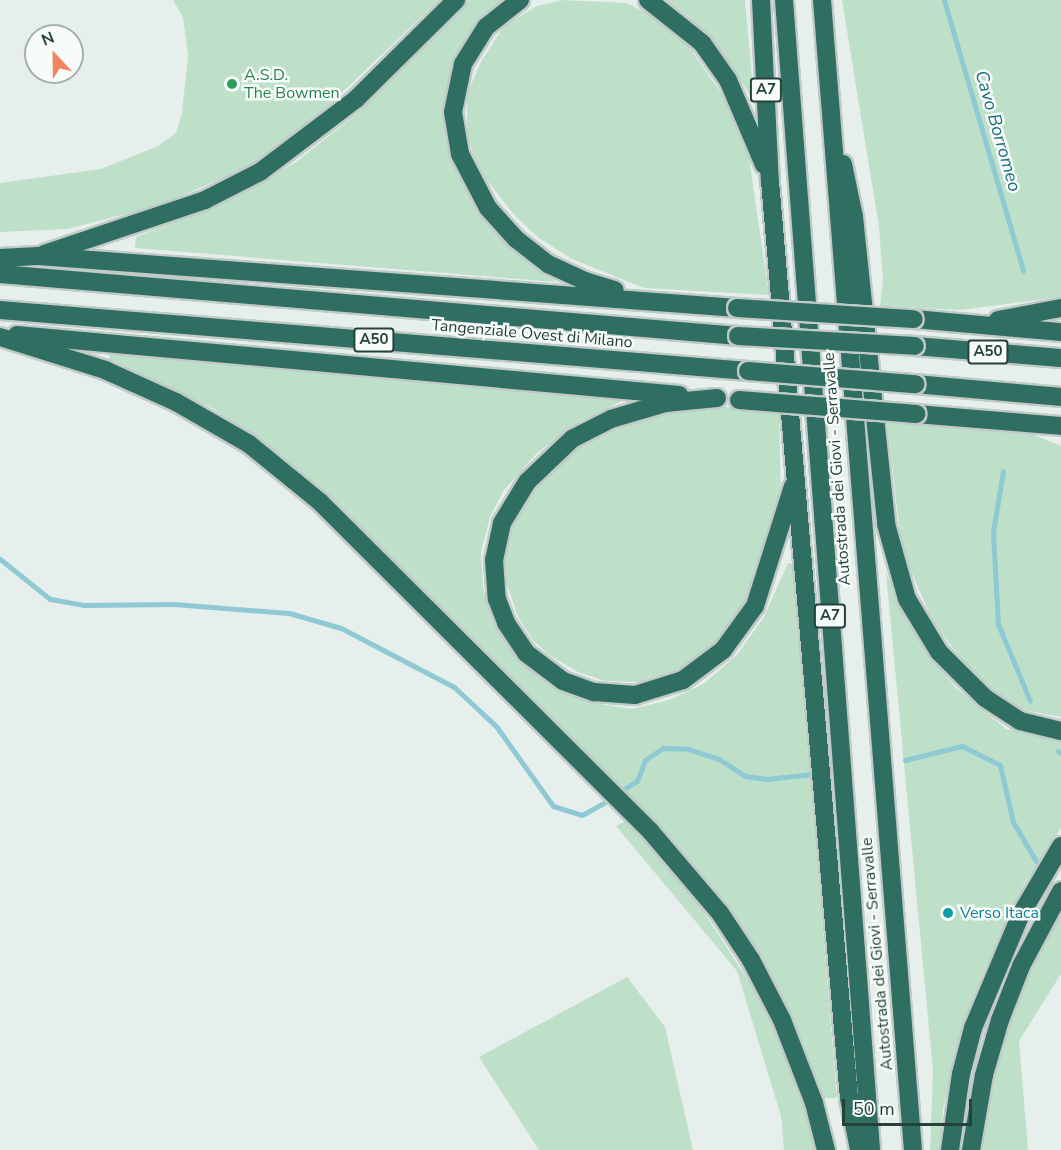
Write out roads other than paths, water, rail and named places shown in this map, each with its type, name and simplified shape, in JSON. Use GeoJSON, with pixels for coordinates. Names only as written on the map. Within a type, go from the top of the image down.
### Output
{"type":"FeatureCollection","features":[{"type":"Feature","properties":{"kind":"highway"},"geometry":{"type":"LineString","coordinates":[[38,256],[205,200],[260,172],[356,99],[456,0]]}},
{"type":"Feature","properties":{"kind":"highway"},"geometry":{"type":"LineString","coordinates":[[520,0],[486,27],[459,75],[453,120],[466,170],[488,208],[516,239],[548,264],[585,281],[652,301]]}},
{"type":"Feature","properties":{"kind":"highway"},"geometry":{"type":"LineString","coordinates":[[648,0],[702,43],[728,80],[770,181]]}},
{"type":"Feature","properties":{"kind":"highway","name":"A7"},"geometry":{"type":"LineString","coordinates":[[761,0],[770,181],[849,1098],[859,1150]]}},
{"type":"Feature","properties":{"kind":"highway","name":"Autostrada dei Giovi - Serravalle"},"geometry":{"type":"LineString","coordinates":[[784,0],[871,1150]]}},
{"type":"Feature","properties":{"kind":"highway","name":"Autostrada dei Giovi - Serravalle"},"geometry":{"type":"LineString","coordinates":[[822,0],[914,1150]]}},
{"type":"Feature","properties":{"kind":"highway"},"geometry":{"type":"LineString","coordinates":[[829,94],[854,217],[886,524],[901,583],[920,625],[961,677],[1011,716],[1061,731]]}},
{"type":"Feature","properties":{"kind":"highway"},"geometry":{"type":"LineString","coordinates":[[0,258],[38,256],[914,319],[1061,332]]}},
{"type":"Feature","properties":{"kind":"highway","name":"Tangenziale Ovest di Milano"},"geometry":{"type":"LineString","coordinates":[[0,274],[738,336],[915,346],[1061,358]]}},
{"type":"Feature","properties":{"kind":"highway"},"geometry":{"type":"LineString","coordinates":[[979,324],[1061,308]]}},
{"type":"Feature","properties":{"kind":"highway","name":"Tangenziale Ovest di Milano"},"geometry":{"type":"LineString","coordinates":[[0,310],[1061,397]]}},
{"type":"Feature","properties":{"kind":"highway"},"geometry":{"type":"LineString","coordinates":[[0,335],[1061,426]]}},
{"type":"Feature","properties":{"kind":"highway"},"geometry":{"type":"LineString","coordinates":[[0,335],[105,370],[176,402],[249,444],[320,502],[651,832],[720,913],[751,960],[783,1020],[813,1103],[826,1150]]}},
{"type":"Feature","properties":{"kind":"highway"},"geometry":{"type":"LineString","coordinates":[[717,398],[665,403],[611,419],[573,439],[521,489],[502,523],[494,579],[506,623],[526,653],[563,681],[594,692],[635,695],[683,680],[723,650],[755,606],[796,475]]}},
{"type":"Feature","properties":{"kind":"highway"},"geometry":{"type":"LineString","coordinates":[[1032,423],[1061,432]]}},
{"type":"Feature","properties":{"kind":"highway"},"geometry":{"type":"LineString","coordinates":[[951,1150],[961,1074],[973,1028],[1021,914],[1061,846]]}},
{"type":"Feature","properties":{"kind":"highway"},"geometry":{"type":"LineString","coordinates":[[971,1150],[984,1075],[1000,1020],[1021,966],[1061,891]]}},
{"type":"Feature","properties":{"kind":"waterway","name":"Cavo Borromeo"},"geometry":{"type":"LineString","coordinates":[[944,0],[1023,271]]}},
{"type":"Feature","properties":{"kind":"waterway","name":"Cavo Borromeo"},"geometry":{"type":"LineString","coordinates":[[1003,471],[993,532],[998,624],[1030,701]]}},
{"type":"Feature","properties":{"kind":"waterway"},"geometry":{"type":"LineString","coordinates":[[0,559],[50,599],[83,605],[174,604],[289,613],[341,628],[454,687],[496,726],[553,806],[582,815],[604,803]]}},
{"type":"Feature","properties":{"kind":"waterway"},"geometry":{"type":"LineString","coordinates":[[905,760],[962,746],[1000,765],[1013,822],[1036,861]]}},
{"type":"Feature","properties":{"kind":"waterway"},"geometry":{"type":"LineString","coordinates":[[624,789],[637,781],[645,760],[663,748],[688,749],[719,759],[745,776],[767,779],[812,774]]}},
{"type":"Feature","properties":{"kind":"place","name":"A.S.D. The Bowmen"},"geometry":{"type":"Point","coordinates":[232,84]}},
{"type":"Feature","properties":{"kind":"place","name":"Verso Itaca"},"geometry":{"type":"Point","coordinates":[948,913]}}]}
